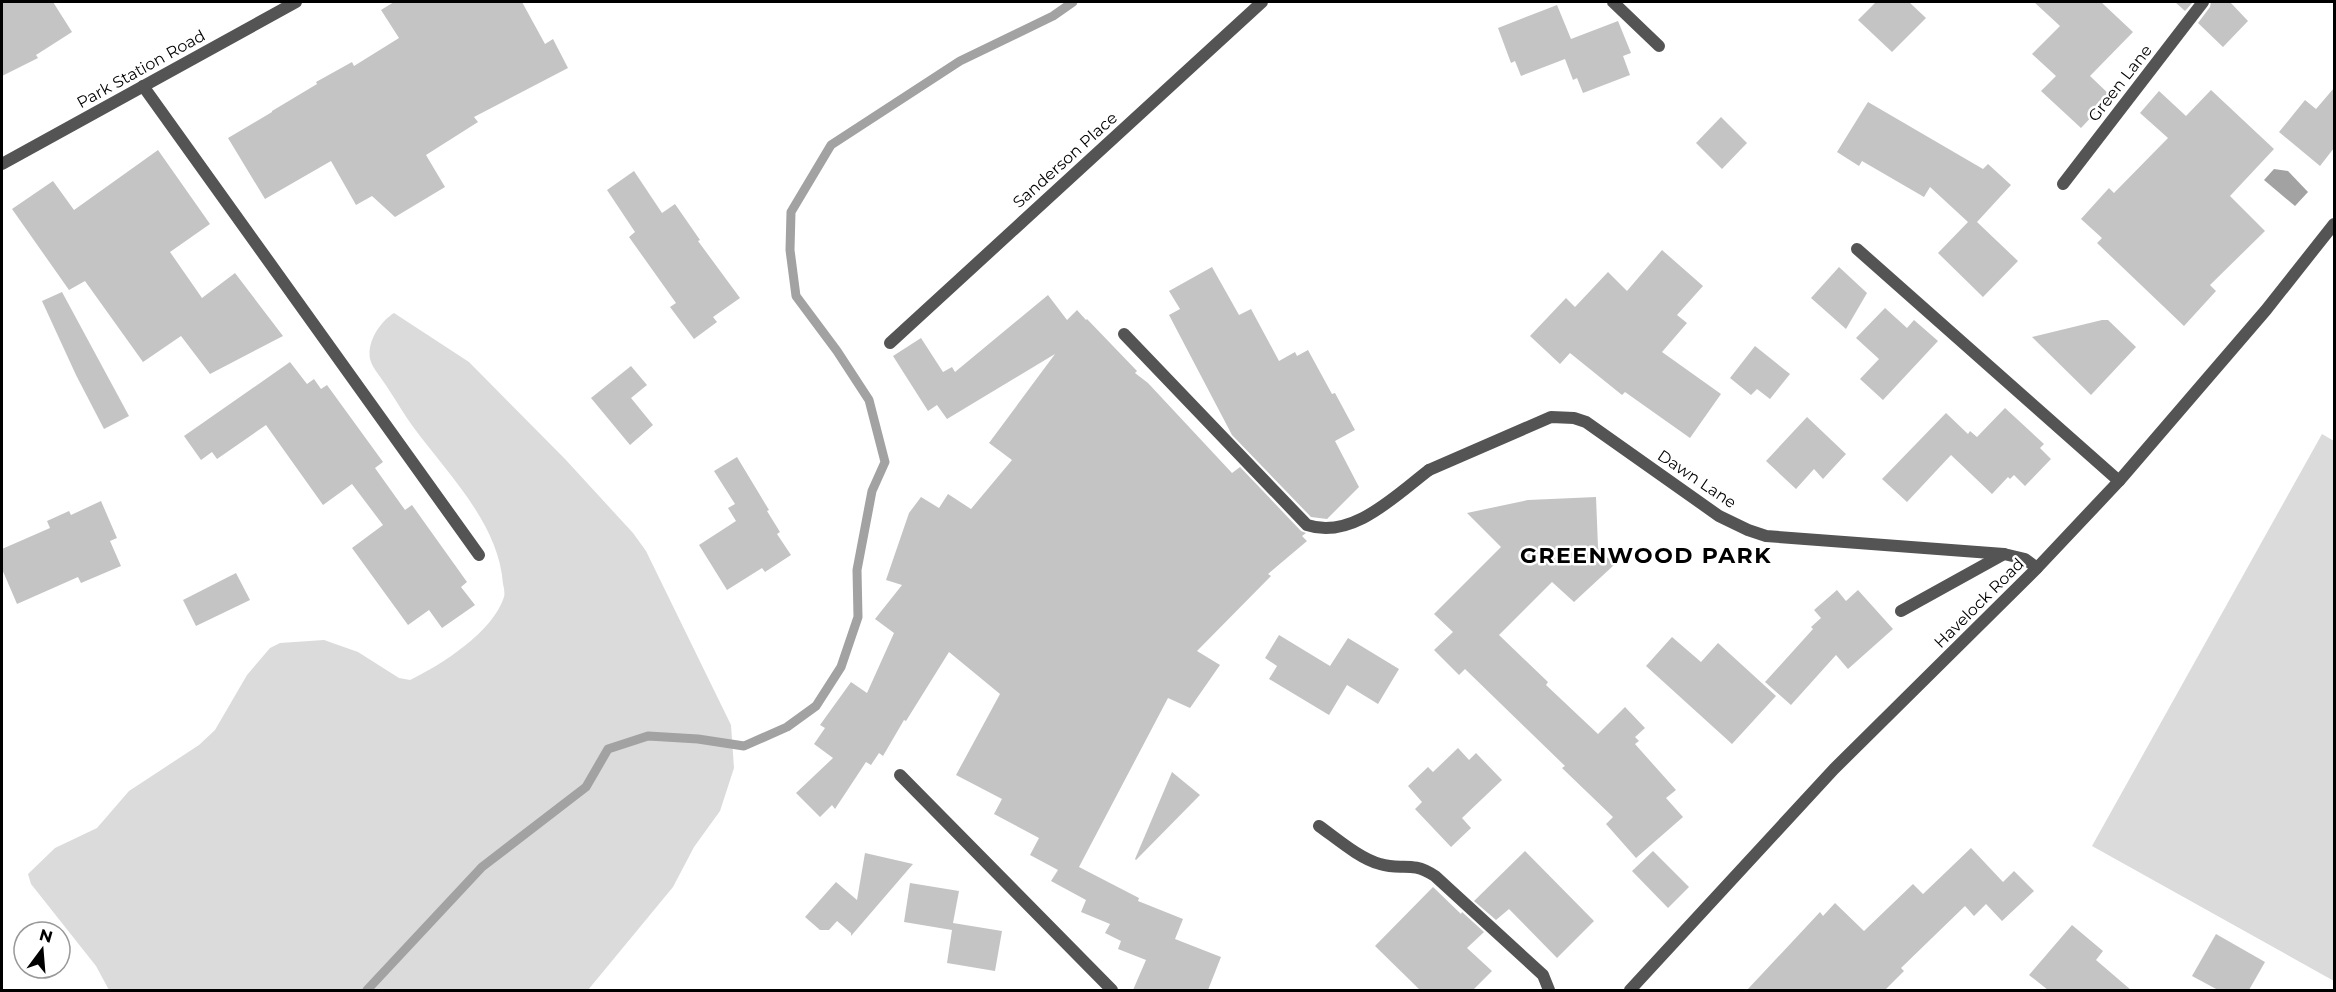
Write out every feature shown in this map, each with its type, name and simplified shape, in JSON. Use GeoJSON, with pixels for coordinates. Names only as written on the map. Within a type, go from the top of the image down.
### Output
{"type":"FeatureCollection","features":[{"type":"Feature","properties":{"kind":"street","name":"Park Station Road"},"geometry":{"type":"LineString","coordinates":[[2,164],[296,2]]}},
{"type":"Feature","properties":{"kind":"street","name":"Sanderson Place"},"geometry":{"type":"LineString","coordinates":[[890,343],[1262,2]]}},
{"type":"Feature","properties":{"kind":"street"},"geometry":{"type":"LineString","coordinates":[[1613,2],[1659,46]]}},
{"type":"Feature","properties":{"kind":"street","name":"Green Lane"},"geometry":{"type":"LineString","coordinates":[[2063,184],[2203,2]]}},
{"type":"Feature","properties":{"kind":"street"},"geometry":{"type":"LineString","coordinates":[[143,86],[479,555]]}},
{"type":"Feature","properties":{"kind":"street","name":"Havelock Road"},"geometry":{"type":"LineString","coordinates":[[1630,990],[1834,769],[2037,568],[2119,481],[2266,310],[2334,224]]}},
{"type":"Feature","properties":{"kind":"street"},"geometry":{"type":"LineString","coordinates":[[1857,249],[2119,481]]}},
{"type":"Feature","properties":{"kind":"street","name":"Dawn Lane"},"geometry":{"type":"LineString","coordinates":[[1124,334],[1307,525],[1319,528],[1341,527],[1380,508],[1429,470],[1551,417],[1574,418],[1586,422],[1719,516],[1766,536],[2004,554],[2025,559],[2037,568]]}},
{"type":"Feature","properties":{"kind":"street"},"geometry":{"type":"LineString","coordinates":[[1901,611],[2004,554]]}},
{"type":"Feature","properties":{"kind":"street"},"geometry":{"type":"LineString","coordinates":[[900,775],[1112,990]]}},
{"type":"Feature","properties":{"kind":"street"},"geometry":{"type":"LineString","coordinates":[[1319,826],[1372,862],[1383,865],[1414,866],[1435,876],[1543,975],[1549,990]]}},
{"type":"Feature","properties":{"kind":"shaded area"},"geometry":{"type":"Polygon","coordinates":[[[2274,169],[2288,171],[2308,192],[2295,206],[2264,180],[2274,169]]]}},
{"type":"Feature","properties":{"kind":"shaded area"},"geometry":{"type":"Polygon","coordinates":[[[394,313],[469,362],[565,459],[633,533],[646,551],[731,725],[734,768],[720,811],[694,847],[673,887],[588,990],[109,990],[96,966],[72,936],[72,920],[60,920],[31,884],[28,874],[55,848],[97,828],[129,791],[199,745],[215,730],[247,675],[270,648],[280,643],[324,640],[358,652],[399,678],[410,680],[436,666],[478,635],[498,610],[504,597],[499,562],[482,520],[411,423],[371,363],[371,345],[384,321],[394,313]]]}},
{"type":"Feature","properties":{"kind":"shaded area"},"geometry":{"type":"Polygon","coordinates":[[[2322,434],[2334,441],[2334,981],[2092,846],[2322,434]]]}},
{"type":"Feature","properties":{"kind":"building"},"geometry":{"type":"Polygon","coordinates":[[[2,2],[53,2],[72,32],[36,55],[38,58],[2,76],[2,2]]]}},
{"type":"Feature","properties":{"kind":"building"},"geometry":{"type":"Polygon","coordinates":[[[394,2],[522,2],[545,44],[553,39],[568,68],[474,117],[478,122],[426,155],[445,187],[395,217],[372,196],[356,205],[331,161],[265,199],[228,138],[317,84],[316,82],[352,62],[354,66],[399,38],[381,10],[394,2]]]}},
{"type":"Feature","properties":{"kind":"building"},"geometry":{"type":"Polygon","coordinates":[[[1876,2],[1909,2],[1926,18],[1892,52],[1858,20],[1876,2]]]}},
{"type":"Feature","properties":{"kind":"building"},"geometry":{"type":"Polygon","coordinates":[[[2034,2],[2101,2],[2133,32],[2090,76],[2111,96],[2081,128],[2041,91],[2056,76],[2032,54],[2060,26],[2034,2]]]}},
{"type":"Feature","properties":{"kind":"building"},"geometry":{"type":"Polygon","coordinates":[[[2175,2],[2193,2],[2185,11],[2175,2]]]}},
{"type":"Feature","properties":{"kind":"building"},"geometry":{"type":"Polygon","coordinates":[[[2211,2],[2230,2],[2248,21],[2223,47],[2198,23],[2211,2]]]}},
{"type":"Feature","properties":{"kind":"building"},"geometry":{"type":"Polygon","coordinates":[[[1557,5],[1571,39],[1618,21],[1631,53],[1623,56],[1630,75],[1583,93],[1577,78],[1573,80],[1565,59],[1521,76],[1515,61],[1511,63],[1498,28],[1557,5]]]}},
{"type":"Feature","properties":{"kind":"building"},"geometry":{"type":"Polygon","coordinates":[[[2334,88],[2334,148],[2320,166],[2279,132],[2305,100],[2316,109],[2334,88]]]}},
{"type":"Feature","properties":{"kind":"building"},"geometry":{"type":"Polygon","coordinates":[[[2211,90],[2274,149],[2230,196],[2265,231],[2210,285],[2216,291],[2184,326],[2097,243],[2102,238],[2081,219],[2109,188],[2114,193],[2168,138],[2140,113],[2159,91],[2186,116],[2211,90]]]}},
{"type":"Feature","properties":{"kind":"building"},"geometry":{"type":"Polygon","coordinates":[[[1868,102],[1983,169],[1988,164],[2011,185],[1977,222],[2018,261],[1983,297],[1938,253],[1968,222],[1930,187],[1924,197],[1862,161],[1859,166],[1837,152],[1868,102]]]}},
{"type":"Feature","properties":{"kind":"building"},"geometry":{"type":"Polygon","coordinates":[[[1721,117],[1747,143],[1722,169],[1696,143],[1721,117]]]}},
{"type":"Feature","properties":{"kind":"building"},"geometry":{"type":"Polygon","coordinates":[[[158,150],[210,224],[170,252],[202,298],[235,273],[283,336],[210,374],[181,336],[143,362],[85,281],[69,290],[12,209],[53,181],[74,210],[158,150]]]}},
{"type":"Feature","properties":{"kind":"building"},"geometry":{"type":"Polygon","coordinates":[[[634,171],[662,213],[675,204],[700,240],[698,241],[740,298],[713,317],[717,322],[694,339],[670,307],[676,303],[629,237],[635,232],[607,190],[634,171]]]}},
{"type":"Feature","properties":{"kind":"building"},"geometry":{"type":"Polygon","coordinates":[[[1662,250],[1703,286],[1677,315],[1687,323],[1662,352],[1721,394],[1690,438],[1625,392],[1622,395],[1570,353],[1560,364],[1530,336],[1566,298],[1575,307],[1608,272],[1627,291],[1662,250]]]}},
{"type":"Feature","properties":{"kind":"building"},"geometry":{"type":"Polygon","coordinates":[[[1212,267],[1239,315],[1251,309],[1279,361],[1295,352],[1297,356],[1308,350],[1355,430],[1335,441],[1359,487],[1327,519],[1311,517],[1232,435],[1169,315],[1180,309],[1169,291],[1212,267]]]}},
{"type":"Feature","properties":{"kind":"building"},"geometry":{"type":"Polygon","coordinates":[[[1839,267],[1867,293],[1846,329],[1811,298],[1839,267]]]}},
{"type":"Feature","properties":{"kind":"building"},"geometry":{"type":"Polygon","coordinates":[[[62,292],[129,416],[104,429],[42,301],[62,292]]]}},
{"type":"Feature","properties":{"kind":"building"},"geometry":{"type":"Polygon","coordinates":[[[1048,295],[1067,320],[1077,310],[1087,319],[1137,371],[1135,373],[1148,383],[1232,473],[1240,467],[1301,531],[1306,533],[1302,536],[1307,541],[1268,574],[1271,576],[1197,651],[1220,665],[1190,708],[1168,698],[1079,867],[1139,898],[1138,901],[1183,919],[1175,939],[1221,957],[1208,990],[1133,990],[1146,960],[1118,949],[1121,941],[1105,933],[1110,924],[1081,912],[1086,900],[1051,881],[1058,870],[1030,855],[1039,838],[994,814],[1002,799],[956,775],[1000,694],[949,652],[883,756],[879,753],[871,765],[866,762],[835,809],[832,805],[820,817],[796,793],[833,758],[814,744],[825,728],[820,725],[851,682],[867,693],[894,633],[875,619],[902,585],[886,580],[909,513],[921,497],[939,508],[948,494],[971,509],[1012,460],[989,443],[1055,354],[947,419],[937,405],[928,411],[893,356],[921,338],[943,372],[952,367],[955,372],[1048,295]]]}},
{"type":"Feature","properties":{"kind":"building"},"geometry":{"type":"Polygon","coordinates":[[[1885,308],[1907,328],[1914,320],[1938,341],[1883,400],[1860,379],[1879,359],[1856,338],[1885,308]]]}},
{"type":"Feature","properties":{"kind":"building"},"geometry":{"type":"Polygon","coordinates":[[[2108,320],[2136,347],[2091,395],[2032,337],[2108,320]]]}},
{"type":"Feature","properties":{"kind":"building"},"geometry":{"type":"Polygon","coordinates":[[[1755,346],[1790,374],[1770,399],[1757,389],[1751,395],[1730,378],[1755,346]]]}},
{"type":"Feature","properties":{"kind":"building"},"geometry":{"type":"Polygon","coordinates":[[[290,362],[307,384],[314,379],[321,389],[327,385],[383,462],[375,468],[405,510],[412,505],[467,582],[461,587],[475,605],[442,628],[429,610],[408,625],[352,548],[383,525],[352,484],[323,505],[266,425],[217,459],[212,452],[201,460],[184,436],[290,362]]]}},
{"type":"Feature","properties":{"kind":"building"},"geometry":{"type":"Polygon","coordinates":[[[631,366],[647,385],[631,398],[653,425],[630,445],[591,398],[631,366]]]}},
{"type":"Feature","properties":{"kind":"building"},"geometry":{"type":"Polygon","coordinates":[[[2005,408],[2044,444],[2040,448],[2051,459],[2025,486],[2014,475],[2010,479],[2008,477],[1992,494],[1951,455],[1907,502],[1882,479],[1946,413],[1968,434],[1970,431],[1977,437],[2005,408]]]}},
{"type":"Feature","properties":{"kind":"building"},"geometry":{"type":"Polygon","coordinates":[[[1807,417],[1846,454],[1823,479],[1814,469],[1796,489],[1766,461],[1807,417]]]}},
{"type":"Feature","properties":{"kind":"building"},"geometry":{"type":"Polygon","coordinates":[[[737,457],[769,510],[767,511],[780,532],[777,534],[791,555],[765,572],[762,568],[727,590],[699,545],[736,521],[728,508],[735,504],[714,471],[737,457]]]}},
{"type":"Feature","properties":{"kind":"building"},"geometry":{"type":"Polygon","coordinates":[[[1596,497],[1598,547],[1614,565],[1574,602],[1552,582],[1499,635],[1548,682],[1546,685],[1598,734],[1625,707],[1645,728],[1635,737],[1639,741],[1635,744],[1676,790],[1666,798],[1683,817],[1636,858],[1606,824],[1613,817],[1562,768],[1565,766],[1465,669],[1459,675],[1434,650],[1453,632],[1434,614],[1501,547],[1467,513],[1528,500],[1596,497]]]}},
{"type":"Feature","properties":{"kind":"building"},"geometry":{"type":"Polygon","coordinates":[[[101,501],[117,538],[110,541],[121,566],[81,583],[78,577],[17,604],[2,569],[2,549],[50,528],[47,521],[69,511],[71,515],[101,501]]]}},
{"type":"Feature","properties":{"kind":"building"},"geometry":{"type":"Polygon","coordinates":[[[236,573],[250,600],[196,626],[183,600],[236,573]]]}},
{"type":"Feature","properties":{"kind":"building"},"geometry":{"type":"Polygon","coordinates":[[[1837,590],[1846,601],[1858,590],[1893,629],[1848,669],[1836,655],[1791,705],[1765,682],[1821,618],[1814,610],[1837,590]]]}},
{"type":"Feature","properties":{"kind":"building"},"geometry":{"type":"Polygon","coordinates":[[[1279,635],[1330,666],[1348,638],[1399,669],[1378,704],[1347,685],[1329,715],[1269,679],[1277,666],[1265,658],[1279,635]]]}},
{"type":"Feature","properties":{"kind":"building"},"geometry":{"type":"Polygon","coordinates":[[[1672,637],[1701,662],[1718,643],[1776,696],[1732,744],[1646,666],[1672,637]]]}},
{"type":"Feature","properties":{"kind":"building"},"geometry":{"type":"Polygon","coordinates":[[[1458,748],[1469,760],[1476,753],[1502,780],[1462,818],[1471,828],[1451,847],[1415,809],[1422,802],[1408,786],[1428,767],[1433,772],[1458,748]]]}},
{"type":"Feature","properties":{"kind":"building"},"geometry":{"type":"Polygon","coordinates":[[[1172,772],[1200,795],[1136,860],[1135,859],[1172,772]]]}},
{"type":"Feature","properties":{"kind":"building"},"geometry":{"type":"Polygon","coordinates":[[[1971,848],[2003,882],[2014,871],[2034,891],[2002,921],[1986,904],[1974,916],[1965,906],[1901,968],[1904,971],[1885,990],[1747,990],[1820,912],[1823,916],[1835,903],[1864,931],[1913,884],[1923,894],[1971,848]]]}},
{"type":"Feature","properties":{"kind":"building"},"geometry":{"type":"Polygon","coordinates":[[[1525,851],[1594,921],[1557,958],[1509,909],[1496,920],[1474,901],[1525,851]]]}},
{"type":"Feature","properties":{"kind":"building"},"geometry":{"type":"Polygon","coordinates":[[[1653,851],[1689,887],[1668,908],[1632,871],[1653,851]]]}},
{"type":"Feature","properties":{"kind":"building"},"geometry":{"type":"Polygon","coordinates":[[[865,853],[913,864],[851,936],[851,933],[837,921],[829,930],[820,930],[805,917],[836,882],[857,900],[865,853]]]}},
{"type":"Feature","properties":{"kind":"building"},"geometry":{"type":"Polygon","coordinates":[[[910,883],[959,891],[953,923],[1002,931],[995,971],[947,963],[952,930],[904,922],[910,883]]]}},
{"type":"Feature","properties":{"kind":"building"},"geometry":{"type":"Polygon","coordinates":[[[1433,887],[1484,932],[1467,948],[1492,971],[1473,990],[1420,990],[1375,946],[1433,887]]]}},
{"type":"Feature","properties":{"kind":"building"},"geometry":{"type":"Polygon","coordinates":[[[2072,925],[2103,951],[2096,960],[2131,990],[2048,990],[2029,975],[2072,925]]]}},
{"type":"Feature","properties":{"kind":"building"},"geometry":{"type":"Polygon","coordinates":[[[2216,934],[2265,962],[2249,990],[2218,990],[2192,976],[2216,934]]]}},
{"type":"Feature","properties":{"kind":"waterway"},"geometry":{"type":"LineString","coordinates":[[367,990],[482,867],[586,787],[608,749],[648,736],[698,739],[744,746],[787,727],[816,706],[841,667],[858,617],[857,570],[872,491],[885,462],[869,400],[837,351],[796,296],[790,250],[791,212],[831,145],[960,61],[1053,16],[1073,2]]}},
{"type":"Feature","properties":{"kind":"district","name":"GREENWOOD PARK"},"geometry":{"type":"Point","coordinates":[1646,555]}}]}
